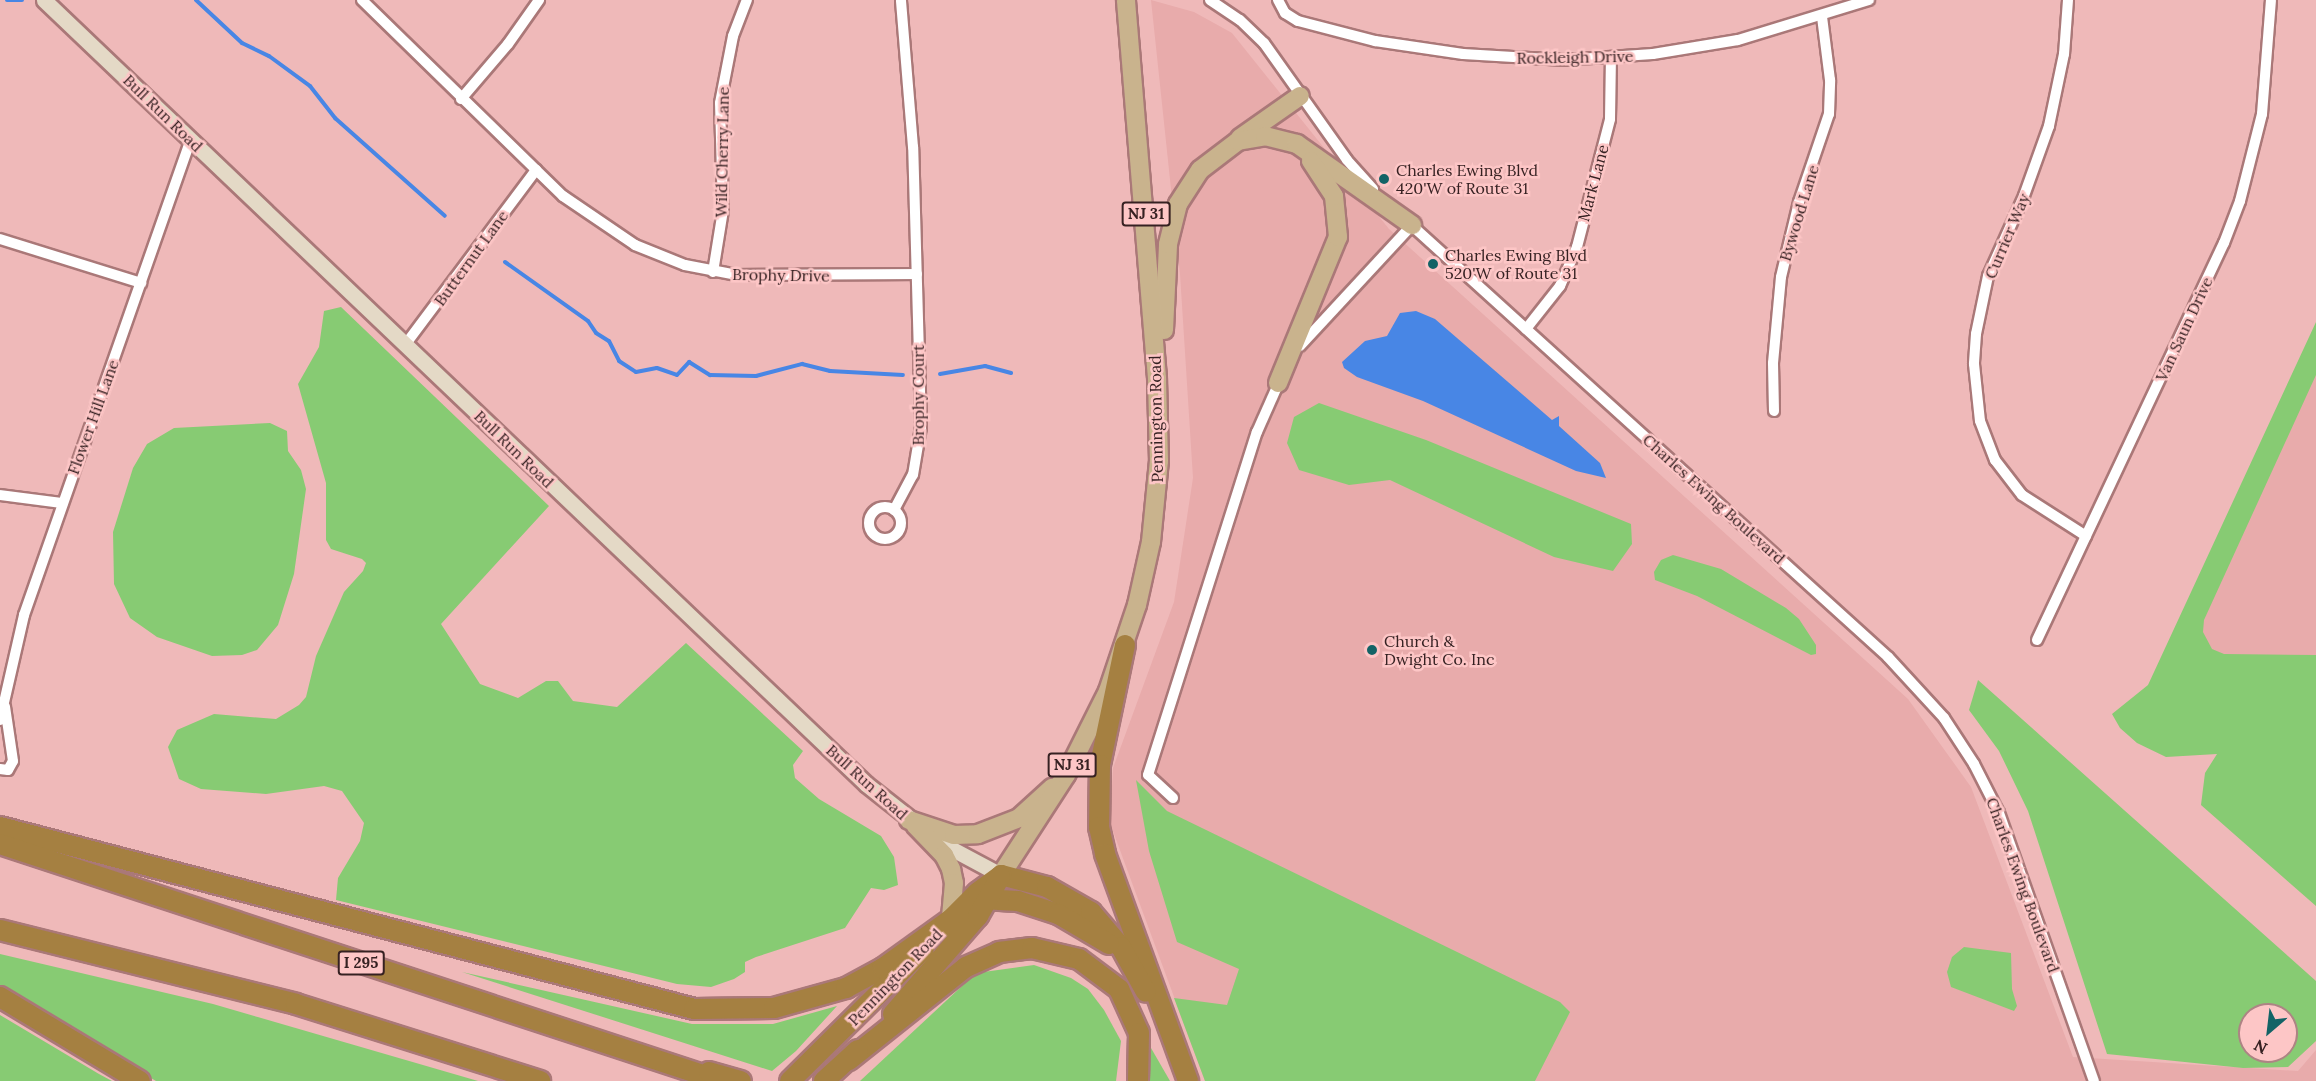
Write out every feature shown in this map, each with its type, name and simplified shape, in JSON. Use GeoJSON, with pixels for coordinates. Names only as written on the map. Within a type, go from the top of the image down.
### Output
{"type":"FeatureCollection","features":[{"type":"Feature","properties":{"kind":"highway"},"geometry":{"type":"LineString","coordinates":[[1125,645],[1100,765],[1099,827],[1105,854],[1188,1081]]}},
{"type":"Feature","properties":{"kind":"highway"},"geometry":{"type":"LineString","coordinates":[[0,827],[694,1009],[774,1008],[846,988],[883,968],[951,919]]}},
{"type":"Feature","properties":{"kind":"highway","name":"I 295"},"geometry":{"type":"LineString","coordinates":[[0,844],[721,1081]]}},
{"type":"Feature","properties":{"kind":"highway"},"geometry":{"type":"LineString","coordinates":[[1001,875],[1038,884],[1082,906],[1113,936],[1132,967],[1188,1081]]}},
{"type":"Feature","properties":{"kind":"highway","name":"Pennington Road"},"geometry":{"type":"LineString","coordinates":[[824,1081],[849,1059],[943,959],[992,897],[1001,875]]}},
{"type":"Feature","properties":{"kind":"highway","name":"Pennington Road"},"geometry":{"type":"LineString","coordinates":[[790,1081],[828,1048],[966,903],[1001,875]]}},
{"type":"Feature","properties":{"kind":"highway"},"geometry":{"type":"LineString","coordinates":[[966,903],[992,897],[1026,903],[1073,921],[1106,942],[1132,967]]}},
{"type":"Feature","properties":{"kind":"highway"},"geometry":{"type":"LineString","coordinates":[[0,930],[296,1004],[540,1081]]}},
{"type":"Feature","properties":{"kind":"highway"},"geometry":{"type":"LineString","coordinates":[[849,1059],[966,967],[999,952],[1032,948],[1072,956],[1100,972],[1119,989],[1139,1033],[1138,1081]]}},
{"type":"Feature","properties":{"kind":"highway"},"geometry":{"type":"LineString","coordinates":[[0,997],[140,1081]]}},
{"type":"Feature","properties":{"kind":"highway"},"geometry":{"type":"LineString","coordinates":[[633,1052],[741,1081]]}},
{"type":"Feature","properties":{"kind":"main road","name":"Pennington Road"},"geometry":{"type":"LineString","coordinates":[[1001,875],[1086,739],[1125,645],[1151,542],[1160,428],[1144,189],[1126,0]]}},
{"type":"Feature","properties":{"kind":"main road"},"geometry":{"type":"LineString","coordinates":[[1160,428],[1170,228],[1189,183],[1229,146],[1300,96]]}},
{"type":"Feature","properties":{"kind":"main road"},"geometry":{"type":"LineString","coordinates":[[1229,146],[1246,138],[1275,137],[1297,144],[1412,225]]}},
{"type":"Feature","properties":{"kind":"main road"},"geometry":{"type":"LineString","coordinates":[[1246,138],[1281,143],[1307,158],[1326,180],[1338,214],[1333,255],[1278,383]]}},
{"type":"Feature","properties":{"kind":"main road"},"geometry":{"type":"LineString","coordinates":[[909,820],[954,835],[990,831],[1018,818],[1066,774]]}},
{"type":"Feature","properties":{"kind":"main road"},"geometry":{"type":"LineString","coordinates":[[909,820],[944,855],[951,869],[954,883],[951,919]]}},
{"type":"Feature","properties":{"kind":"street","name":"Bull Run Road"},"geometry":{"type":"LineString","coordinates":[[44,0],[845,764],[909,820],[962,856],[1001,875]]}},
{"type":"Feature","properties":{"kind":"street","name":"Brophy Drive"},"geometry":{"type":"LineString","coordinates":[[362,0],[536,170],[607,230],[660,256],[713,272],[764,277],[917,274]]}},
{"type":"Feature","properties":{"kind":"street"},"geometry":{"type":"LineString","coordinates":[[461,99],[508,44],[539,0]]}},
{"type":"Feature","properties":{"kind":"street","name":"Wild Cherry Lane"},"geometry":{"type":"LineString","coordinates":[[713,272],[723,210],[720,103],[733,36],[747,0]]}},
{"type":"Feature","properties":{"kind":"street"},"geometry":{"type":"LineString","coordinates":[[901,0],[913,147],[917,274]]}},
{"type":"Feature","properties":{"kind":"street","name":"Charles Ewing Boulevard"},"geometry":{"type":"LineString","coordinates":[[1210,0],[1256,35],[1362,178],[1888,657],[1944,718],[1974,764],[1999,813],[2094,1081]]}},
{"type":"Feature","properties":{"kind":"street","name":"Rockleigh Drive"},"geometry":{"type":"LineString","coordinates":[[1280,4],[1306,24],[1375,41],[1506,58],[1611,58],[1716,45],[1822,17],[1869,0]]}},
{"type":"Feature","properties":{"kind":"street","name":"Currier Way"},"geometry":{"type":"LineString","coordinates":[[2068,0],[2064,54],[2049,126],[2024,196],[1988,276],[1976,334],[1974,364],[1980,421],[1995,460],[2022,495],[2086,536]]}},
{"type":"Feature","properties":{"kind":"street","name":"Van Saun Drive"},"geometry":{"type":"LineString","coordinates":[[2037,640],[2224,243],[2240,201],[2262,114],[2271,0]]}},
{"type":"Feature","properties":{"kind":"street","name":"Bywood Lane"},"geometry":{"type":"LineString","coordinates":[[1774,411],[1773,363],[1781,277],[1799,202],[1829,114],[1830,80],[1822,17]]}},
{"type":"Feature","properties":{"kind":"street","name":"Mark Lane"},"geometry":{"type":"LineString","coordinates":[[1526,329],[1560,286],[1577,247],[1610,119],[1611,58]]}},
{"type":"Feature","properties":{"kind":"street","name":"Flower Hill Lane"},"geometry":{"type":"LineString","coordinates":[[0,720],[16,637],[191,139]]}},
{"type":"Feature","properties":{"kind":"street","name":"Butternut Lane"},"geometry":{"type":"LineString","coordinates":[[405,345],[536,170]]}},
{"type":"Feature","properties":{"kind":"street"},"geometry":{"type":"LineString","coordinates":[[1173,798],[1148,775],[1254,440],[1278,383],[1306,337],[1412,225]]}},
{"type":"Feature","properties":{"kind":"street"},"geometry":{"type":"LineString","coordinates":[[0,239],[141,283]]}},
{"type":"Feature","properties":{"kind":"street","name":"Brophy Court"},"geometry":{"type":"LineString","coordinates":[[894,510],[912,475],[921,428],[917,274]]}},
{"type":"Feature","properties":{"kind":"street"},"geometry":{"type":"LineString","coordinates":[[0,495],[62,503]]}},
{"type":"Feature","properties":{"kind":"street","name":"Flower Hill Lane"},"geometry":{"type":"LineString","coordinates":[[0,769],[8,770],[14,760],[4,698]]}},
{"type":"Feature","properties":{"kind":"shaded area"},"geometry":{"type":"Polygon","coordinates":[[[1151,0],[1194,12],[1232,33],[1389,229],[1908,699],[1971,787],[2073,1057],[2298,1071],[2316,1050],[2316,1081],[1205,1081],[1110,823],[1113,768],[1174,602],[1193,478],[1180,274],[1151,0]]]}},
{"type":"Feature","properties":{"kind":"shaded area"},"geometry":{"type":"Polygon","coordinates":[[[2316,367],[2316,665],[2187,652],[2316,367]]]}},
{"type":"Feature","properties":{"kind":"green space"},"geometry":{"type":"Polygon","coordinates":[[[341,307],[549,506],[441,624],[480,684],[518,698],[546,681],[558,681],[573,701],[617,707],[686,643],[803,751],[793,765],[795,778],[819,799],[881,836],[894,857],[898,885],[884,890],[871,888],[845,928],[745,962],[745,972],[734,979],[711,987],[677,984],[336,900],[338,878],[360,841],[364,823],[342,791],[324,786],[266,794],[201,789],[179,779],[168,747],[177,730],[214,714],[276,719],[299,705],[306,697],[316,656],[344,592],[363,571],[366,563],[362,559],[331,549],[326,540],[326,483],[298,384],[319,347],[324,311],[341,307]]]}},
{"type":"Feature","properties":{"kind":"green space"},"geometry":{"type":"Polygon","coordinates":[[[2316,322],[2316,375],[2204,620],[2203,632],[2212,649],[2224,654],[2316,655],[2316,906],[2201,805],[2205,773],[2217,754],[2166,757],[2137,743],[2120,728],[2112,714],[2148,685],[2316,322]]]}},
{"type":"Feature","properties":{"kind":"green space"},"geometry":{"type":"Polygon","coordinates":[[[1319,403],[1426,440],[1631,524],[1632,544],[1613,571],[1554,557],[1390,480],[1349,485],[1299,470],[1287,443],[1294,417],[1319,403]]]}},
{"type":"Feature","properties":{"kind":"green space"},"geometry":{"type":"Polygon","coordinates":[[[270,423],[287,431],[288,451],[301,470],[306,489],[294,574],[278,625],[257,650],[242,655],[212,656],[157,637],[130,618],[114,584],[113,532],[133,468],[147,444],[174,428],[270,423]]]}},
{"type":"Feature","properties":{"kind":"green space"},"geometry":{"type":"Polygon","coordinates":[[[1673,555],[1721,569],[1786,608],[1799,619],[1816,645],[1816,654],[1811,655],[1697,596],[1655,580],[1654,572],[1661,560],[1673,555]]]}},
{"type":"Feature","properties":{"kind":"green space"},"geometry":{"type":"Polygon","coordinates":[[[1978,680],[2316,981],[2316,1041],[2298,1058],[2298,1003],[2238,1003],[2238,1063],[2292,1063],[2288,1067],[2243,1068],[2107,1054],[2028,811],[1999,751],[1969,710],[1978,680]]]}},
{"type":"Feature","properties":{"kind":"green space"},"geometry":{"type":"Polygon","coordinates":[[[1136,780],[1167,811],[1560,1002],[1570,1012],[1535,1081],[1205,1081],[1174,998],[1227,1005],[1239,969],[1177,942],[1149,851],[1136,780]]]}},
{"type":"Feature","properties":{"kind":"green space"},"geometry":{"type":"Polygon","coordinates":[[[1964,947],[2011,953],[2012,989],[2017,1006],[2014,1011],[1951,987],[1947,972],[1952,957],[1964,947]]]}},
{"type":"Feature","properties":{"kind":"green space"},"geometry":{"type":"Polygon","coordinates":[[[0,954],[213,1004],[478,1081],[156,1081],[0,988],[0,954]]]}},
{"type":"Feature","properties":{"kind":"green space"},"geometry":{"type":"Polygon","coordinates":[[[1034,965],[1071,978],[1088,989],[1104,1010],[1121,1041],[1116,1081],[860,1081],[976,973],[1034,965]]]}},
{"type":"Feature","properties":{"kind":"green space"},"geometry":{"type":"Polygon","coordinates":[[[462,972],[692,1024],[773,1024],[837,1006],[796,1051],[772,1071],[462,972]]]}},
{"type":"Feature","properties":{"kind":"green space"},"geometry":{"type":"Polygon","coordinates":[[[0,1015],[99,1074],[112,1081],[0,1081],[0,1015]]]}},
{"type":"Feature","properties":{"kind":"green space"},"geometry":{"type":"Polygon","coordinates":[[[1151,1048],[1170,1081],[1144,1081],[1151,1048]]]}},
{"type":"Feature","properties":{"kind":"water"},"geometry":{"type":"Polygon","coordinates":[[[1416,311],[1435,319],[1552,420],[1559,416],[1559,426],[1600,463],[1606,478],[1576,471],[1423,401],[1357,377],[1344,368],[1342,362],[1365,341],[1387,336],[1400,313],[1416,311]]]}},
{"type":"Feature","properties":{"kind":"waterway"},"geometry":{"type":"LineString","coordinates":[[7,0],[22,0]]}},
{"type":"Feature","properties":{"kind":"waterway"},"geometry":{"type":"LineString","coordinates":[[196,0],[242,43],[269,56],[310,86],[335,118],[445,216]]}},
{"type":"Feature","properties":{"kind":"waterway"},"geometry":{"type":"LineString","coordinates":[[505,262],[588,321],[596,333],[609,341],[619,361],[636,372],[657,368],[677,375],[689,362],[710,375],[756,376],[802,364],[830,371],[903,375]]}},
{"type":"Feature","properties":{"kind":"waterway"},"geometry":{"type":"LineString","coordinates":[[940,374],[985,366],[1011,373]]}},
{"type":"Feature","properties":{"kind":"place","name":"Charles Ewing Blvd 420'W of Route 31"},"geometry":{"type":"Point","coordinates":[1384,179]}},
{"type":"Feature","properties":{"kind":"place","name":"Charles Ewing Blvd 520'W of Route 31"},"geometry":{"type":"Point","coordinates":[1433,264]}},
{"type":"Feature","properties":{"kind":"place","name":"Church & Dwight Co. Inc"},"geometry":{"type":"Point","coordinates":[1372,650]}}]}
